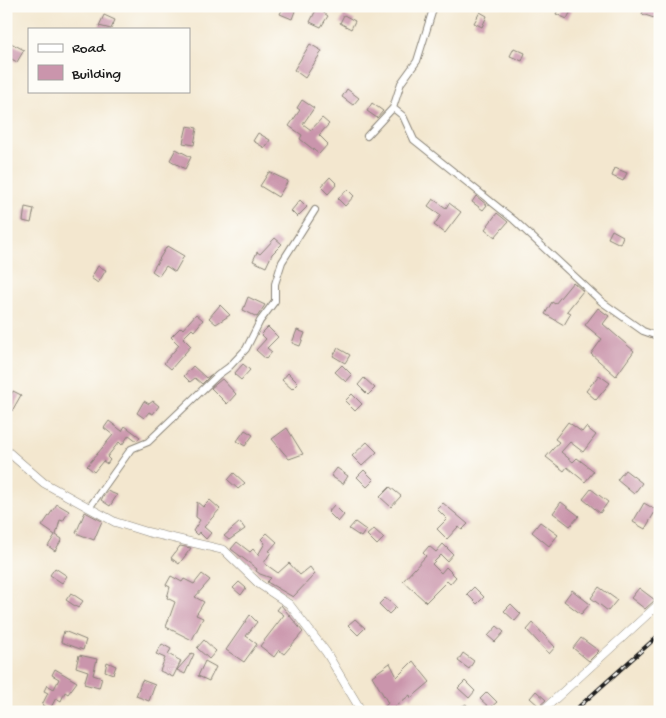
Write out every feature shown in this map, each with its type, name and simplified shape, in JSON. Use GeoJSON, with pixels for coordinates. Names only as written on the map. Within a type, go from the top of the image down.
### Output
{"type":"FeatureCollection","features":[{"type":"Feature","properties":{"kind":"street"},"geometry":{"type":"LineString","coordinates":[[367,136],[392,108],[401,83],[417,61],[434,6]]}},
{"type":"Feature","properties":{"kind":"street"},"geometry":{"type":"LineString","coordinates":[[392,108],[403,116],[414,140],[514,220],[602,302],[643,331],[660,337]]}},
{"type":"Feature","properties":{"kind":"street"},"geometry":{"type":"LineString","coordinates":[[89,508],[131,450],[148,442],[246,349],[260,321],[275,301],[275,284],[282,262],[315,210]]}},
{"type":"Feature","properties":{"kind":"street"},"geometry":{"type":"LineString","coordinates":[[6,450],[44,483],[115,522],[147,532],[218,546],[224,550],[259,584],[289,604],[326,652],[362,712]]}},
{"type":"Feature","properties":{"kind":"street"},"geometry":{"type":"LineString","coordinates":[[541,712],[660,603]]}},
{"type":"Feature","properties":{"kind":"building"},"geometry":{"type":"Polygon","coordinates":[[[284,6],[295,11],[292,19],[280,14],[284,6]]]}},
{"type":"Feature","properties":{"kind":"building"},"geometry":{"type":"Polygon","coordinates":[[[560,6],[571,11],[567,19],[556,14],[560,6]]]}},
{"type":"Feature","properties":{"kind":"building"},"geometry":{"type":"Polygon","coordinates":[[[646,6],[660,13],[660,20],[642,14],[646,6]]]}},
{"type":"Feature","properties":{"kind":"building"},"geometry":{"type":"Polygon","coordinates":[[[317,8],[328,16],[321,27],[310,22],[317,8]]]}},
{"type":"Feature","properties":{"kind":"building"},"geometry":{"type":"Polygon","coordinates":[[[480,12],[487,16],[482,27],[474,23],[480,12]]]}},
{"type":"Feature","properties":{"kind":"building"},"geometry":{"type":"Polygon","coordinates":[[[104,15],[115,20],[111,28],[99,26],[104,15]]]}},
{"type":"Feature","properties":{"kind":"building"},"geometry":{"type":"Polygon","coordinates":[[[344,15],[355,21],[351,29],[340,23],[344,15]]]}},
{"type":"Feature","properties":{"kind":"building"},"geometry":{"type":"Polygon","coordinates":[[[9,42],[24,50],[17,62],[6,56],[9,42]]]}},
{"type":"Feature","properties":{"kind":"building"},"geometry":{"type":"Polygon","coordinates":[[[310,44],[322,51],[305,78],[294,70],[310,44]]]}},
{"type":"Feature","properties":{"kind":"building"},"geometry":{"type":"Polygon","coordinates":[[[514,48],[525,53],[522,61],[510,56],[514,48]]]}},
{"type":"Feature","properties":{"kind":"building"},"geometry":{"type":"Polygon","coordinates":[[[347,89],[359,98],[353,105],[342,97],[347,89]]]}},
{"type":"Feature","properties":{"kind":"building"},"geometry":{"type":"Polygon","coordinates":[[[302,100],[314,108],[303,124],[311,130],[322,118],[329,124],[319,135],[328,144],[319,154],[300,139],[302,135],[289,126],[300,110],[297,108],[302,100]]]}},
{"type":"Feature","properties":{"kind":"building"},"geometry":{"type":"Polygon","coordinates":[[[372,103],[383,111],[377,118],[367,111],[372,103]]]}},
{"type":"Feature","properties":{"kind":"building"},"geometry":{"type":"Polygon","coordinates":[[[187,126],[197,128],[194,145],[183,143],[187,126]]]}},
{"type":"Feature","properties":{"kind":"building"},"geometry":{"type":"Polygon","coordinates":[[[258,133],[270,140],[265,148],[253,141],[258,133]]]}},
{"type":"Feature","properties":{"kind":"building"},"geometry":{"type":"Polygon","coordinates":[[[176,149],[191,157],[185,169],[170,160],[176,149]]]}},
{"type":"Feature","properties":{"kind":"building"},"geometry":{"type":"Polygon","coordinates":[[[615,168],[627,173],[623,181],[612,176],[615,168]]]}},
{"type":"Feature","properties":{"kind":"building"},"geometry":{"type":"Polygon","coordinates":[[[269,172],[288,181],[278,197],[260,186],[269,172]]]}},
{"type":"Feature","properties":{"kind":"building"},"geometry":{"type":"Polygon","coordinates":[[[330,177],[337,184],[328,194],[321,187],[330,177]]]}},
{"type":"Feature","properties":{"kind":"building"},"geometry":{"type":"Polygon","coordinates":[[[347,189],[354,196],[345,206],[338,199],[347,189]]]}},
{"type":"Feature","properties":{"kind":"building"},"geometry":{"type":"Polygon","coordinates":[[[476,196],[487,205],[483,210],[472,202],[476,196]]]}},
{"type":"Feature","properties":{"kind":"building"},"geometry":{"type":"Polygon","coordinates":[[[433,199],[446,208],[449,203],[461,212],[445,233],[434,225],[441,215],[428,206],[433,199]]]}},
{"type":"Feature","properties":{"kind":"building"},"geometry":{"type":"Polygon","coordinates":[[[300,200],[307,207],[297,217],[291,211],[300,200]]]}},
{"type":"Feature","properties":{"kind":"building"},"geometry":{"type":"Polygon","coordinates":[[[25,207],[34,209],[31,223],[23,221],[25,207]]]}},
{"type":"Feature","properties":{"kind":"building"},"geometry":{"type":"Polygon","coordinates":[[[497,213],[508,222],[495,237],[485,229],[497,213]]]}},
{"type":"Feature","properties":{"kind":"building"},"geometry":{"type":"Polygon","coordinates":[[[612,230],[623,236],[620,244],[608,238],[612,230]]]}},
{"type":"Feature","properties":{"kind":"building"},"geometry":{"type":"Polygon","coordinates":[[[275,238],[282,244],[272,254],[266,267],[253,261],[257,252],[260,254],[275,238]]]}},
{"type":"Feature","properties":{"kind":"building"},"geometry":{"type":"Polygon","coordinates":[[[167,246],[184,256],[175,272],[166,266],[159,276],[152,271],[167,246]]]}},
{"type":"Feature","properties":{"kind":"building"},"geometry":{"type":"Polygon","coordinates":[[[98,266],[106,270],[98,283],[91,278],[98,266]]]}},
{"type":"Feature","properties":{"kind":"building"},"geometry":{"type":"Polygon","coordinates":[[[573,282],[583,291],[567,311],[571,313],[564,325],[545,314],[552,302],[555,304],[573,282]]]}},
{"type":"Feature","properties":{"kind":"building"},"geometry":{"type":"Polygon","coordinates":[[[248,297],[265,305],[257,317],[243,310],[248,297]]]}},
{"type":"Feature","properties":{"kind":"building"},"geometry":{"type":"Polygon","coordinates":[[[220,305],[230,315],[216,324],[209,318],[220,305]]]}},
{"type":"Feature","properties":{"kind":"building"},"geometry":{"type":"Polygon","coordinates":[[[598,308],[609,316],[603,324],[634,351],[616,376],[591,354],[602,339],[585,325],[598,308]]]}},
{"type":"Feature","properties":{"kind":"building"},"geometry":{"type":"Polygon","coordinates":[[[196,314],[203,320],[194,331],[192,329],[183,338],[191,346],[171,369],[164,363],[179,345],[171,337],[181,327],[183,329],[196,314]]]}},
{"type":"Feature","properties":{"kind":"building"},"geometry":{"type":"Polygon","coordinates":[[[268,327],[278,337],[267,348],[272,352],[266,359],[256,350],[266,339],[261,334],[268,327]]]}},
{"type":"Feature","properties":{"kind":"building"},"geometry":{"type":"Polygon","coordinates":[[[297,330],[305,333],[300,346],[292,343],[297,330]]]}},
{"type":"Feature","properties":{"kind":"building"},"geometry":{"type":"Polygon","coordinates":[[[338,348],[350,355],[345,363],[333,356],[338,348]]]}},
{"type":"Feature","properties":{"kind":"building"},"geometry":{"type":"Polygon","coordinates":[[[243,364],[250,370],[241,380],[234,374],[243,364]]]}},
{"type":"Feature","properties":{"kind":"building"},"geometry":{"type":"Polygon","coordinates":[[[342,365],[352,375],[346,382],[335,372],[342,365]]]}},
{"type":"Feature","properties":{"kind":"building"},"geometry":{"type":"Polygon","coordinates":[[[193,366],[206,378],[212,374],[202,384],[195,378],[190,382],[184,376],[193,366]]]}},
{"type":"Feature","properties":{"kind":"building"},"geometry":{"type":"Polygon","coordinates":[[[288,373],[298,383],[292,389],[282,380],[288,373]]]}},
{"type":"Feature","properties":{"kind":"building"},"geometry":{"type":"Polygon","coordinates":[[[599,375],[610,383],[596,400],[586,391],[599,375]]]}},
{"type":"Feature","properties":{"kind":"building"},"geometry":{"type":"Polygon","coordinates":[[[364,378],[375,388],[368,395],[358,385],[364,378]]]}},
{"type":"Feature","properties":{"kind":"building"},"geometry":{"type":"Polygon","coordinates":[[[222,379],[236,394],[227,404],[211,388],[222,379]]]}},
{"type":"Feature","properties":{"kind":"building"},"geometry":{"type":"Polygon","coordinates":[[[13,391],[21,395],[12,411],[6,407],[6,404],[13,391]]]}},
{"type":"Feature","properties":{"kind":"building"},"geometry":{"type":"Polygon","coordinates":[[[352,394],[362,404],[355,411],[345,401],[352,394]]]}},
{"type":"Feature","properties":{"kind":"building"},"geometry":{"type":"Polygon","coordinates":[[[144,401],[149,404],[153,401],[159,406],[153,414],[149,412],[144,418],[137,413],[144,401]]]}},
{"type":"Feature","properties":{"kind":"building"},"geometry":{"type":"Polygon","coordinates":[[[109,421],[122,431],[125,426],[140,437],[137,441],[129,435],[122,445],[119,442],[107,457],[110,460],[107,464],[103,461],[94,472],[87,466],[113,435],[104,428],[109,421]]]}},
{"type":"Feature","properties":{"kind":"building"},"geometry":{"type":"Polygon","coordinates":[[[568,422],[582,432],[586,427],[596,435],[583,452],[570,442],[561,452],[573,462],[577,458],[594,471],[585,482],[567,467],[564,471],[546,457],[559,442],[555,439],[568,422]]]}},
{"type":"Feature","properties":{"kind":"building"},"geometry":{"type":"Polygon","coordinates":[[[287,428],[303,454],[289,459],[272,439],[287,428]]]}},
{"type":"Feature","properties":{"kind":"building"},"geometry":{"type":"Polygon","coordinates":[[[245,430],[253,435],[245,446],[237,441],[245,430]]]}},
{"type":"Feature","properties":{"kind":"building"},"geometry":{"type":"Polygon","coordinates":[[[367,442],[377,452],[362,466],[352,456],[367,442]]]}},
{"type":"Feature","properties":{"kind":"building"},"geometry":{"type":"Polygon","coordinates":[[[337,468],[348,476],[343,484],[331,476],[337,468]]]}},
{"type":"Feature","properties":{"kind":"building"},"geometry":{"type":"Polygon","coordinates":[[[364,470],[374,480],[367,487],[357,477],[364,470]]]}},
{"type":"Feature","properties":{"kind":"building"},"geometry":{"type":"Polygon","coordinates":[[[625,470],[642,483],[634,494],[617,480],[625,470]]]}},
{"type":"Feature","properties":{"kind":"building"},"geometry":{"type":"Polygon","coordinates":[[[234,473],[245,483],[238,489],[228,480],[234,473]]]}},
{"type":"Feature","properties":{"kind":"building"},"geometry":{"type":"Polygon","coordinates":[[[390,487],[401,496],[391,507],[380,497],[390,487]]]}},
{"type":"Feature","properties":{"kind":"building"},"geometry":{"type":"Polygon","coordinates":[[[591,489],[608,502],[600,513],[583,499],[591,489]]]}},
{"type":"Feature","properties":{"kind":"building"},"geometry":{"type":"Polygon","coordinates":[[[107,491],[117,495],[110,506],[101,500],[107,491]]]}},
{"type":"Feature","properties":{"kind":"building"},"geometry":{"type":"Polygon","coordinates":[[[210,500],[220,509],[204,527],[211,533],[206,539],[199,532],[197,535],[193,531],[200,520],[196,517],[197,502],[203,507],[210,500]]]}},
{"type":"Feature","properties":{"kind":"building"},"geometry":{"type":"Polygon","coordinates":[[[561,502],[579,516],[570,526],[553,513],[561,502]]]}},
{"type":"Feature","properties":{"kind":"building"},"geometry":{"type":"Polygon","coordinates":[[[443,503],[468,524],[462,530],[458,527],[447,539],[437,529],[447,519],[437,509],[443,503]]]}},
{"type":"Feature","properties":{"kind":"building"},"geometry":{"type":"Polygon","coordinates":[[[644,503],[656,510],[645,529],[633,522],[644,503]]]}},
{"type":"Feature","properties":{"kind":"building"},"geometry":{"type":"Polygon","coordinates":[[[57,504],[69,511],[63,521],[60,520],[56,535],[62,539],[55,551],[48,546],[55,535],[42,526],[57,504]]]}},
{"type":"Feature","properties":{"kind":"building"},"geometry":{"type":"Polygon","coordinates":[[[334,505],[344,515],[338,522],[328,512],[334,505]]]}},
{"type":"Feature","properties":{"kind":"building"},"geometry":{"type":"Polygon","coordinates":[[[85,512],[102,521],[94,540],[76,533],[85,512]]]}},
{"type":"Feature","properties":{"kind":"building"},"geometry":{"type":"Polygon","coordinates":[[[240,522],[245,529],[229,540],[224,536],[240,522]]]}},
{"type":"Feature","properties":{"kind":"building"},"geometry":{"type":"Polygon","coordinates":[[[355,522],[366,530],[361,537],[349,529],[355,522]]]}},
{"type":"Feature","properties":{"kind":"building"},"geometry":{"type":"Polygon","coordinates":[[[540,522],[558,535],[549,546],[532,532],[540,522]]]}},
{"type":"Feature","properties":{"kind":"building"},"geometry":{"type":"Polygon","coordinates":[[[374,529],[384,538],[377,545],[367,535],[374,529]]]}},
{"type":"Feature","properties":{"kind":"building"},"geometry":{"type":"Polygon","coordinates":[[[267,533],[277,542],[269,551],[271,552],[264,563],[278,573],[289,563],[300,575],[310,567],[315,574],[293,597],[267,582],[271,578],[260,574],[256,571],[257,569],[231,549],[237,542],[250,552],[253,549],[258,555],[265,543],[261,539],[267,533]]]}},
{"type":"Feature","properties":{"kind":"building"},"geometry":{"type":"Polygon","coordinates":[[[443,544],[453,554],[447,561],[441,555],[432,564],[441,573],[446,567],[456,577],[450,584],[447,581],[426,602],[403,581],[426,556],[423,553],[429,546],[436,552],[443,544]]]}},
{"type":"Feature","properties":{"kind":"building"},"geometry":{"type":"Polygon","coordinates":[[[180,546],[191,548],[179,564],[171,558],[180,546]]]}},
{"type":"Feature","properties":{"kind":"building"},"geometry":{"type":"Polygon","coordinates":[[[55,568],[67,576],[62,583],[50,575],[55,568]]]}},
{"type":"Feature","properties":{"kind":"building"},"geometry":{"type":"Polygon","coordinates":[[[202,574],[210,580],[195,597],[204,602],[196,615],[203,618],[192,640],[166,627],[175,602],[167,598],[170,587],[166,585],[171,576],[182,582],[184,579],[194,584],[202,574]]]}},
{"type":"Feature","properties":{"kind":"building"},"geometry":{"type":"Polygon","coordinates":[[[239,582],[246,588],[241,595],[233,588],[239,582]]]}},
{"type":"Feature","properties":{"kind":"building"},"geometry":{"type":"Polygon","coordinates":[[[474,587],[484,597],[477,604],[467,594],[474,587]]]}},
{"type":"Feature","properties":{"kind":"building"},"geometry":{"type":"Polygon","coordinates":[[[599,587],[617,600],[608,611],[591,598],[599,587]]]}},
{"type":"Feature","properties":{"kind":"building"},"geometry":{"type":"Polygon","coordinates":[[[639,588],[655,600],[645,609],[631,598],[639,588]]]}},
{"type":"Feature","properties":{"kind":"building"},"geometry":{"type":"Polygon","coordinates":[[[572,590],[590,604],[581,614],[564,601],[572,590]]]}},
{"type":"Feature","properties":{"kind":"building"},"geometry":{"type":"Polygon","coordinates":[[[71,593],[83,601],[78,608],[66,600],[71,593]]]}},
{"type":"Feature","properties":{"kind":"building"},"geometry":{"type":"Polygon","coordinates":[[[385,598],[396,607],[389,614],[379,604],[385,598]]]}},
{"type":"Feature","properties":{"kind":"building"},"geometry":{"type":"Polygon","coordinates":[[[511,604],[521,614],[515,621],[504,611],[511,604]]]}},
{"type":"Feature","properties":{"kind":"building"},"geometry":{"type":"Polygon","coordinates":[[[281,605],[303,632],[284,654],[279,650],[274,657],[260,646],[284,615],[277,610],[281,605]]]}},
{"type":"Feature","properties":{"kind":"building"},"geometry":{"type":"Polygon","coordinates":[[[250,615],[257,622],[246,636],[257,644],[244,662],[226,650],[250,615]]]}},
{"type":"Feature","properties":{"kind":"building"},"geometry":{"type":"Polygon","coordinates":[[[355,619],[365,628],[358,635],[348,625],[355,619]]]}},
{"type":"Feature","properties":{"kind":"building"},"geometry":{"type":"Polygon","coordinates":[[[533,623],[555,647],[549,654],[527,630],[533,623]]]}},
{"type":"Feature","properties":{"kind":"building"},"geometry":{"type":"Polygon","coordinates":[[[497,626],[504,632],[495,642],[488,636],[497,626]]]}},
{"type":"Feature","properties":{"kind":"building"},"geometry":{"type":"Polygon","coordinates":[[[64,631],[86,640],[83,650],[61,642],[64,631]]]}},
{"type":"Feature","properties":{"kind":"building"},"geometry":{"type":"Polygon","coordinates":[[[581,638],[599,651],[589,661],[573,648],[581,638]]]}},
{"type":"Feature","properties":{"kind":"building"},"geometry":{"type":"Polygon","coordinates":[[[204,640],[216,651],[209,659],[197,648],[204,640]]]}},
{"type":"Feature","properties":{"kind":"building"},"geometry":{"type":"Polygon","coordinates":[[[162,644],[171,649],[168,654],[181,661],[173,677],[160,671],[165,658],[156,654],[162,644]]]}},
{"type":"Feature","properties":{"kind":"building"},"geometry":{"type":"Polygon","coordinates":[[[192,653],[194,654],[185,674],[177,670],[192,653]]]}},
{"type":"Feature","properties":{"kind":"building"},"geometry":{"type":"Polygon","coordinates":[[[463,653],[474,661],[469,669],[458,661],[463,653]]]}},
{"type":"Feature","properties":{"kind":"building"},"geometry":{"type":"Polygon","coordinates":[[[79,655],[97,659],[93,675],[102,678],[99,688],[84,684],[88,671],[76,667],[79,655]]]}},
{"type":"Feature","properties":{"kind":"building"},"geometry":{"type":"Polygon","coordinates":[[[205,661],[216,667],[209,681],[198,676],[205,661]]]}},
{"type":"Feature","properties":{"kind":"building"},"geometry":{"type":"Polygon","coordinates":[[[413,661],[430,682],[411,698],[410,695],[388,712],[380,712],[388,703],[372,676],[390,663],[397,677],[413,661]]]}},
{"type":"Feature","properties":{"kind":"building"},"geometry":{"type":"Polygon","coordinates":[[[107,662],[116,666],[113,674],[105,671],[107,662]]]}},
{"type":"Feature","properties":{"kind":"building"},"geometry":{"type":"Polygon","coordinates":[[[55,669],[77,682],[68,694],[65,692],[61,701],[56,698],[50,709],[42,705],[48,693],[44,691],[47,685],[54,689],[59,679],[52,675],[55,669]]]}},
{"type":"Feature","properties":{"kind":"building"},"geometry":{"type":"Polygon","coordinates":[[[142,680],[155,685],[149,701],[136,696],[142,680]]]}},
{"type":"Feature","properties":{"kind":"building"},"geometry":{"type":"Polygon","coordinates":[[[465,681],[475,691],[469,698],[458,688],[465,681]]]}},
{"type":"Feature","properties":{"kind":"building"},"geometry":{"type":"Polygon","coordinates":[[[536,691],[546,700],[539,706],[530,698],[536,691]]]}},
{"type":"Feature","properties":{"kind":"building"},"geometry":{"type":"Polygon","coordinates":[[[487,692],[497,702],[490,708],[480,699],[487,692]]]}},
{"type":"Feature","properties":{"kind":"building"},"geometry":{"type":"Polygon","coordinates":[[[466,704],[472,712],[452,712],[466,704]]]}},
{"type":"Feature","properties":{"kind":"railway"},"geometry":{"type":"LineString","coordinates":[[573,712],[660,634]]}}]}
